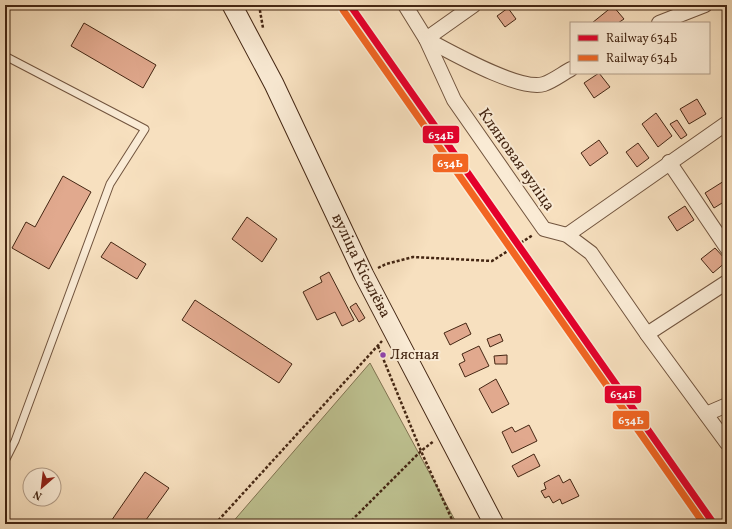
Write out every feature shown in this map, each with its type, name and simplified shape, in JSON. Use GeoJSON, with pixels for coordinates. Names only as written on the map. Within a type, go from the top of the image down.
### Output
{"type":"FeatureCollection","features":[{"type":"Feature","properties":{"kind":"street","name":"вуліца Кісялёва"},"geometry":{"type":"LineString","coordinates":[[232,5],[274,84],[364,276],[447,431],[494,524]]}},
{"type":"Feature","properties":{"kind":"street","name":"Кляновая вуліца"},"geometry":{"type":"LineString","coordinates":[[405,5],[426,39],[454,100],[544,229],[567,235],[591,253],[647,334],[727,443]]}},
{"type":"Feature","properties":{"kind":"street"},"geometry":{"type":"LineString","coordinates":[[474,5],[426,39],[483,68],[523,84],[543,85],[570,70]]}},
{"type":"Feature","properties":{"kind":"street"},"geometry":{"type":"LineString","coordinates":[[662,22],[705,5]]}},
{"type":"Feature","properties":{"kind":"street"},"geometry":{"type":"LineString","coordinates":[[567,235],[669,162],[727,123]]}},
{"type":"Feature","properties":{"kind":"street"},"geometry":{"type":"LineString","coordinates":[[669,162],[727,248]]}},
{"type":"Feature","properties":{"kind":"street"},"geometry":{"type":"LineString","coordinates":[[647,334],[727,282]]}},
{"type":"Feature","properties":{"kind":"street"},"geometry":{"type":"LineString","coordinates":[[706,414],[727,405]]}},
{"type":"Feature","properties":{"kind":"lane"},"geometry":{"type":"LineString","coordinates":[[5,56],[145,129],[110,184],[14,441],[5,461]]}},
{"type":"Feature","properties":{"kind":"path"},"geometry":{"type":"LineString","coordinates":[[364,276],[386,264],[413,257],[492,262],[544,229]]}},
{"type":"Feature","properties":{"kind":"path"},"geometry":{"type":"LineString","coordinates":[[215,524],[393,330]]}},
{"type":"Feature","properties":{"kind":"path"},"geometry":{"type":"LineString","coordinates":[[378,346],[421,451],[454,524]]}},
{"type":"Feature","properties":{"kind":"path"},"geometry":{"type":"LineString","coordinates":[[348,524],[421,451],[447,431]]}},
{"type":"Feature","properties":{"kind":"green space"},"geometry":{"type":"Polygon","coordinates":[[[370,363],[457,524],[231,524],[370,363]]]}},
{"type":"Feature","properties":{"kind":"building"},"geometry":{"type":"Polygon","coordinates":[[[613,6],[624,19],[620,22],[593,22],[613,6]]]}},
{"type":"Feature","properties":{"kind":"building"},"geometry":{"type":"Polygon","coordinates":[[[508,8],[516,19],[505,27],[497,16],[508,8]]]}},
{"type":"Feature","properties":{"kind":"building"},"geometry":{"type":"Polygon","coordinates":[[[84,23],[156,65],[143,88],[71,46],[84,23]]]}},
{"type":"Feature","properties":{"kind":"building"},"geometry":{"type":"Polygon","coordinates":[[[600,74],[610,87],[594,98],[584,83],[600,74]]]}},
{"type":"Feature","properties":{"kind":"building"},"geometry":{"type":"Polygon","coordinates":[[[697,99],[706,114],[689,124],[680,109],[697,99]]]}},
{"type":"Feature","properties":{"kind":"building"},"geometry":{"type":"Polygon","coordinates":[[[656,113],[672,136],[658,147],[642,124],[656,113]]]}},
{"type":"Feature","properties":{"kind":"building"},"geometry":{"type":"Polygon","coordinates":[[[677,120],[687,135],[681,139],[670,124],[677,120]]]}},
{"type":"Feature","properties":{"kind":"building"},"geometry":{"type":"Polygon","coordinates":[[[599,140],[608,153],[590,166],[581,153],[599,140]]]}},
{"type":"Feature","properties":{"kind":"building"},"geometry":{"type":"Polygon","coordinates":[[[638,143],[649,158],[637,167],[626,152],[638,143]]]}},
{"type":"Feature","properties":{"kind":"building"},"geometry":{"type":"Polygon","coordinates":[[[63,176],[91,192],[49,269],[12,248],[26,222],[35,227],[63,176]]]}},
{"type":"Feature","properties":{"kind":"building"},"geometry":{"type":"Polygon","coordinates":[[[724,181],[727,186],[727,200],[714,208],[705,193],[724,181]]]}},
{"type":"Feature","properties":{"kind":"building"},"geometry":{"type":"Polygon","coordinates":[[[685,206],[694,220],[677,231],[668,217],[685,206]]]}},
{"type":"Feature","properties":{"kind":"building"},"geometry":{"type":"Polygon","coordinates":[[[247,217],[277,239],[262,262],[232,239],[247,217]]]}},
{"type":"Feature","properties":{"kind":"building"},"geometry":{"type":"Polygon","coordinates":[[[111,242],[146,264],[137,279],[101,257],[111,242]]]}},
{"type":"Feature","properties":{"kind":"building"},"geometry":{"type":"Polygon","coordinates":[[[715,248],[727,261],[713,273],[701,259],[715,248]]]}},
{"type":"Feature","properties":{"kind":"building"},"geometry":{"type":"Polygon","coordinates":[[[329,272],[354,320],[342,326],[335,312],[317,320],[303,292],[322,282],[320,277],[329,272]]]}},
{"type":"Feature","properties":{"kind":"building"},"geometry":{"type":"Polygon","coordinates":[[[195,300],[292,364],[279,383],[182,320],[195,300]]]}},
{"type":"Feature","properties":{"kind":"building"},"geometry":{"type":"Polygon","coordinates":[[[356,303],[365,318],[359,322],[350,307],[356,303]]]}},
{"type":"Feature","properties":{"kind":"building"},"geometry":{"type":"Polygon","coordinates":[[[466,323],[471,334],[450,345],[444,333],[466,323]]]}},
{"type":"Feature","properties":{"kind":"building"},"geometry":{"type":"Polygon","coordinates":[[[500,334],[503,341],[490,347],[487,339],[500,334]]]}},
{"type":"Feature","properties":{"kind":"building"},"geometry":{"type":"Polygon","coordinates":[[[479,346],[489,366],[465,377],[459,364],[465,361],[462,354],[479,346]]]}},
{"type":"Feature","properties":{"kind":"building"},"geometry":{"type":"Polygon","coordinates":[[[507,355],[507,364],[495,364],[494,356],[507,355]]]}},
{"type":"Feature","properties":{"kind":"building"},"geometry":{"type":"Polygon","coordinates":[[[496,379],[509,404],[492,413],[479,389],[496,379]]]}},
{"type":"Feature","properties":{"kind":"building"},"geometry":{"type":"Polygon","coordinates":[[[529,425],[537,441],[512,453],[502,432],[512,427],[515,432],[529,425]]]}},
{"type":"Feature","properties":{"kind":"building"},"geometry":{"type":"Polygon","coordinates":[[[534,454],[540,466],[518,477],[512,466],[534,454]]]}},
{"type":"Feature","properties":{"kind":"building"},"geometry":{"type":"Polygon","coordinates":[[[145,472],[169,488],[143,524],[109,524],[145,472]]]}},
{"type":"Feature","properties":{"kind":"building"},"geometry":{"type":"Polygon","coordinates":[[[559,475],[563,483],[570,479],[579,496],[562,504],[560,499],[553,503],[549,496],[545,498],[541,491],[546,489],[544,483],[559,475]]]}},
{"type":"Feature","properties":{"kind":"rail line","name":"634Б"},"geometry":{"type":"LineString","coordinates":[[350,5],[714,524]]}},
{"type":"Feature","properties":{"kind":"rail line","name":"634Ь"},"geometry":{"type":"LineString","coordinates":[[343,10],[704,524]]}},
{"type":"Feature","properties":{"kind":"place","name":"Лясная"},"geometry":{"type":"Point","coordinates":[383,355]}}]}
